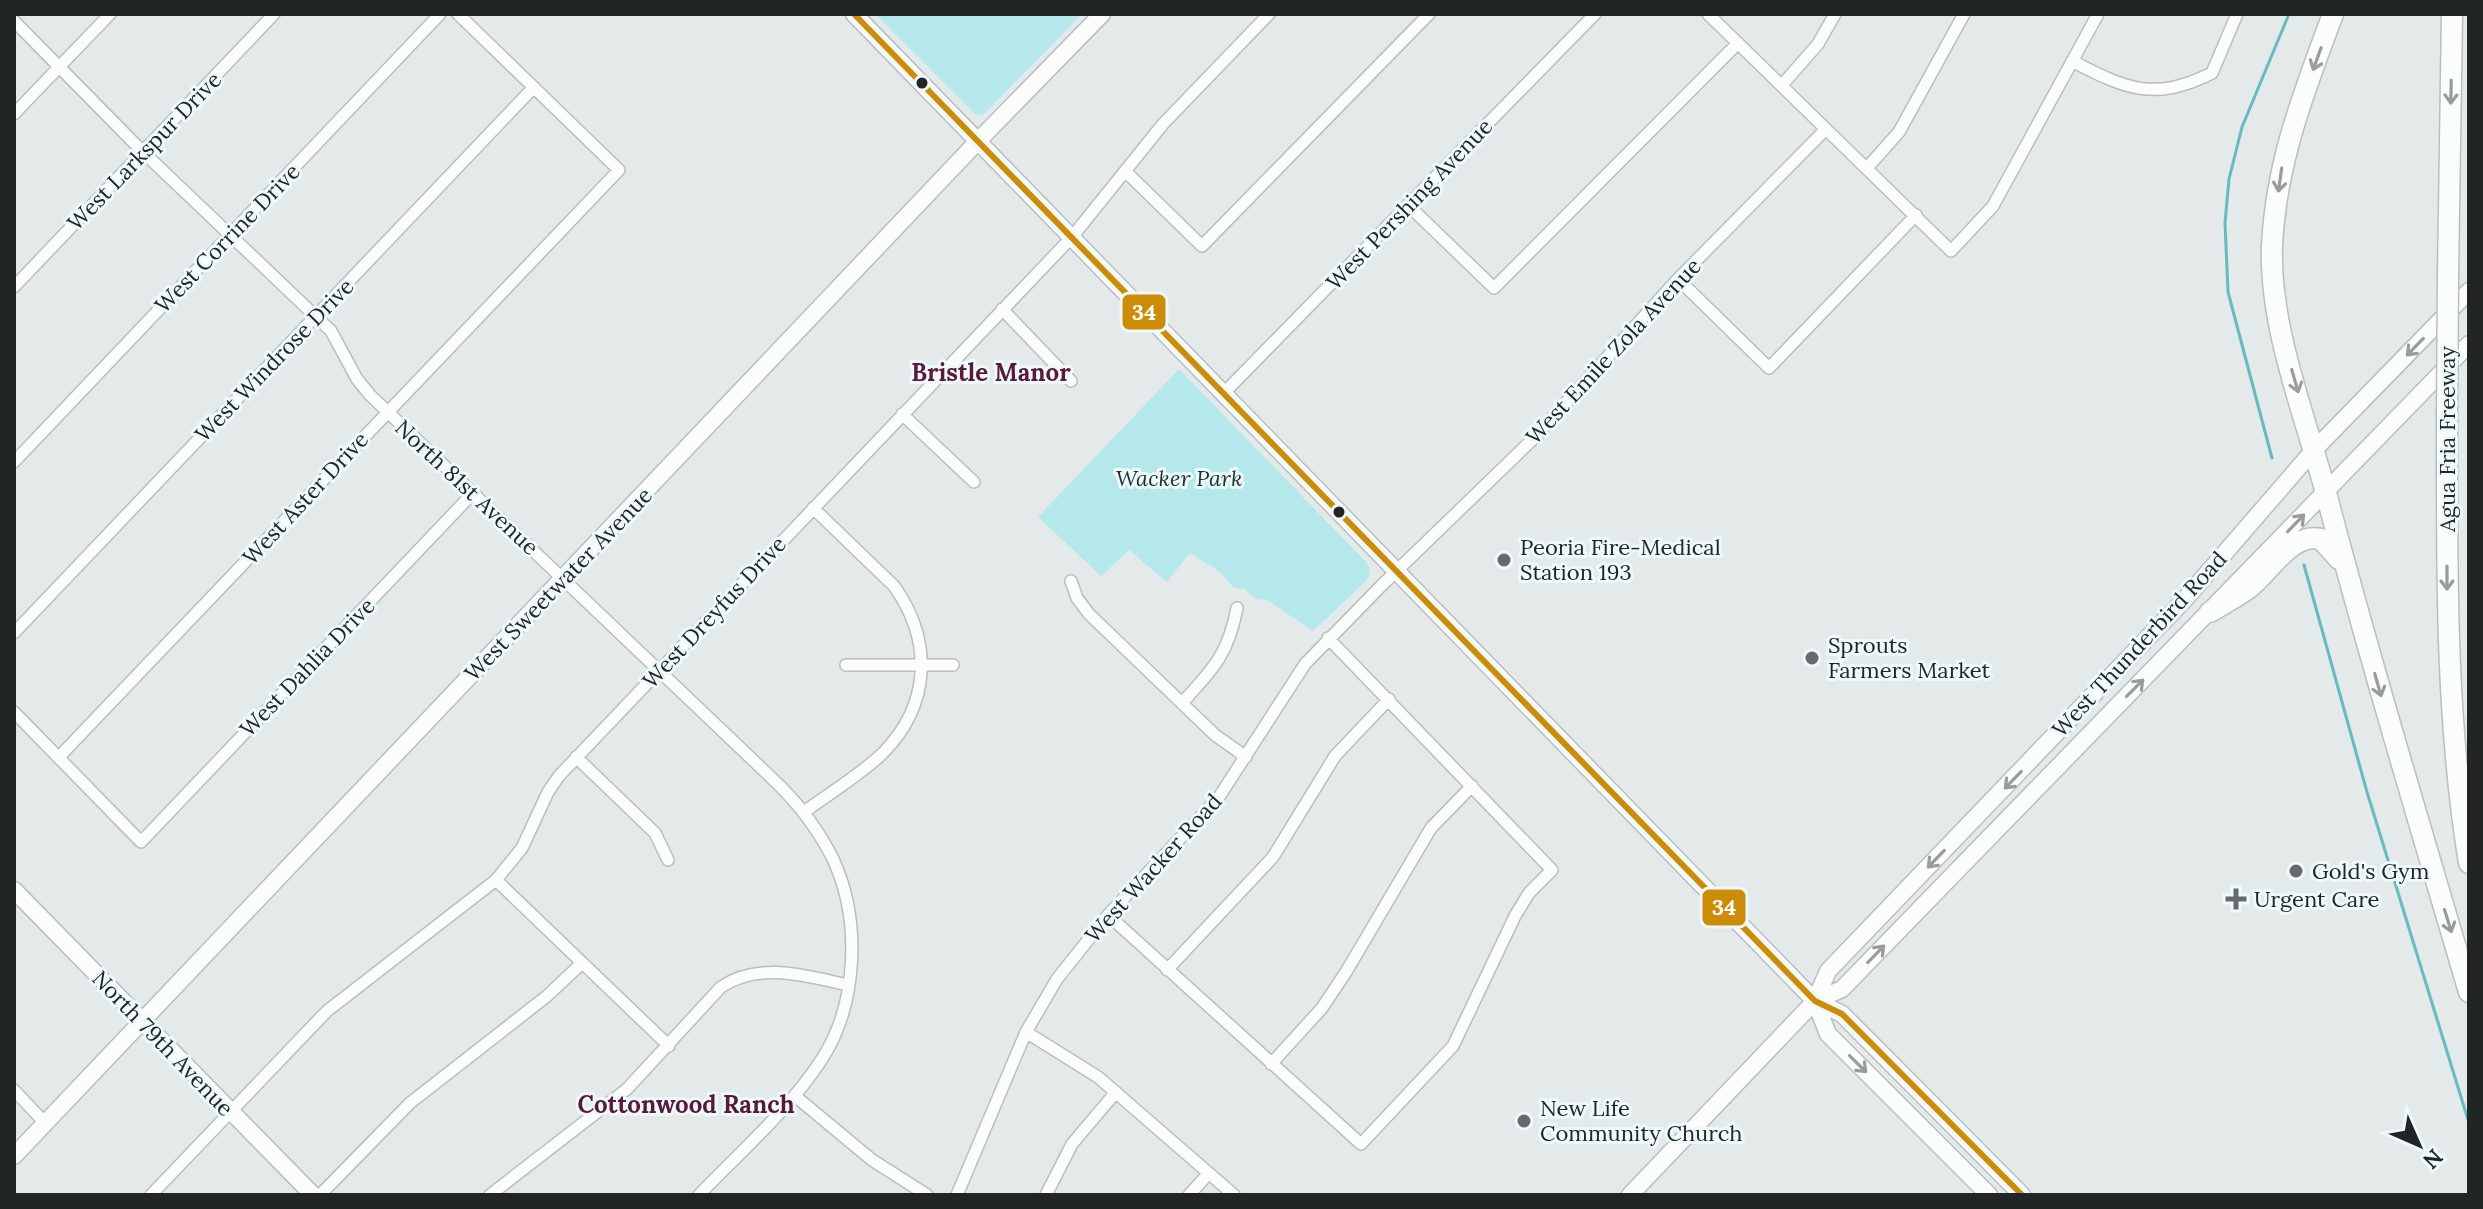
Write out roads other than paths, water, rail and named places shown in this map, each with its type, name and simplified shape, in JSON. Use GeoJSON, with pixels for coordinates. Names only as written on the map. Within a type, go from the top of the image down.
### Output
{"type":"FeatureCollection","features":[{"type":"Feature","properties":{"kind":"highway"},"geometry":{"type":"LineString","coordinates":[[2333,14],[2300,105],[2280,173],[2272,247],[2273,288],[2280,331],[2344,566],[2469,992]]}},
{"type":"Feature","properties":{"kind":"highway","name":"Agua Fria Freeway"},"geometry":{"type":"LineString","coordinates":[[2452,14],[2447,416],[2448,644],[2460,809],[2469,863]]}},
{"type":"Feature","properties":{"kind":"highway"},"geometry":{"type":"LineString","coordinates":[[2210,612],[2250,587],[2305,538],[2321,539],[2344,566]]}},
{"type":"Feature","properties":{"kind":"main road"},"geometry":{"type":"LineString","coordinates":[[854,14],[1815,1001],[1842,1014],[2022,1195]]}},
{"type":"Feature","properties":{"kind":"main road","name":"West Sweetwater Avenue"},"geometry":{"type":"LineString","coordinates":[[14,1156],[1102,14]]}},
{"type":"Feature","properties":{"kind":"main road","name":"West Thunderbird Road"},"geometry":{"type":"LineString","coordinates":[[1630,1195],[1815,1001],[1828,971],[2185,599],[2313,451],[2469,291]]}},
{"type":"Feature","properties":{"kind":"main road","name":"West Thunderbird Road"},"geometry":{"type":"LineString","coordinates":[[1815,1001],[1842,989],[2469,344]]}},
{"type":"Feature","properties":{"kind":"main road","name":"North 79th Avenue"},"geometry":{"type":"LineString","coordinates":[[14,890],[313,1195]]}},
{"type":"Feature","properties":{"kind":"main road"},"geometry":{"type":"LineString","coordinates":[[1815,1001],[1828,1034],[1989,1195]]}},
{"type":"Feature","properties":{"kind":"street"},"geometry":{"type":"LineString","coordinates":[[14,114],[110,14]]}},
{"type":"Feature","properties":{"kind":"street","name":"West Larkspur Drive"},"geometry":{"type":"LineString","coordinates":[[14,287],[274,14]]}},
{"type":"Feature","properties":{"kind":"street","name":"West Corrine Drive"},"geometry":{"type":"LineString","coordinates":[[14,462],[440,14]]}},
{"type":"Feature","properties":{"kind":"street"},"geometry":{"type":"LineString","coordinates":[[458,14],[534,87]]}},
{"type":"Feature","properties":{"kind":"street","name":"West Dreyfus Drive"},"geometry":{"type":"LineString","coordinates":[[151,1195],[327,1011],[496,880],[522,848],[548,792],[576,757],[1072,237],[1163,124],[1269,14]]}},
{"type":"Feature","properties":{"kind":"street"},"geometry":{"type":"LineString","coordinates":[[1126,172],[1202,246],[1429,14]]}},
{"type":"Feature","properties":{"kind":"street","name":"West Pershing Avenue"},"geometry":{"type":"LineString","coordinates":[[1224,393],[1595,14]]}},
{"type":"Feature","properties":{"kind":"street"},"geometry":{"type":"LineString","coordinates":[[1708,14],[1951,251],[1993,206],[2098,14]]}},
{"type":"Feature","properties":{"kind":"street"},"geometry":{"type":"LineString","coordinates":[[1782,85],[1818,44],[1835,14]]}},
{"type":"Feature","properties":{"kind":"street"},"geometry":{"type":"LineString","coordinates":[[1867,168],[1899,132],[1964,14]]}},
{"type":"Feature","properties":{"kind":"street"},"geometry":{"type":"LineString","coordinates":[[2072,61],[2128,88],[2152,91],[2199,80],[2212,73],[2237,14]]}},
{"type":"Feature","properties":{"kind":"street","name":"North 81st Avenue"},"geometry":{"type":"LineString","coordinates":[[14,21],[143,152],[317,316],[331,331],[357,379],[387,411],[660,670],[804,812],[834,861],[846,901],[850,942],[848,985],[831,1041],[795,1096],[699,1195]]}},
{"type":"Feature","properties":{"kind":"street"},"geometry":{"type":"LineString","coordinates":[[1408,205],[1494,288],[1738,43]]}},
{"type":"Feature","properties":{"kind":"street","name":"West Aster Drive"},"geometry":{"type":"LineString","coordinates":[[59,757],[619,170],[534,87]]}},
{"type":"Feature","properties":{"kind":"street","name":"West Windrose Drive"},"geometry":{"type":"LineString","coordinates":[[14,633],[534,87]]}},
{"type":"Feature","properties":{"kind":"street","name":"West Emile Zola Avenue"},"geometry":{"type":"LineString","coordinates":[[1396,570],[1534,438],[1678,279],[1826,129]]}},
{"type":"Feature","properties":{"kind":"street"},"geometry":{"type":"LineString","coordinates":[[1678,279],[1769,368],[1916,215]]}},
{"type":"Feature","properties":{"kind":"street"},"geometry":{"type":"LineString","coordinates":[[1002,309],[1071,381]]}},
{"type":"Feature","properties":{"kind":"street"},"geometry":{"type":"LineString","coordinates":[[902,414],[974,482]]}},
{"type":"Feature","properties":{"kind":"street","name":"West Dahlia Drive"},"geometry":{"type":"LineString","coordinates":[[59,757],[141,842],[474,492]]}},
{"type":"Feature","properties":{"kind":"street"},"geometry":{"type":"LineString","coordinates":[[804,812],[881,755],[892,742],[912,714],[922,665],[917,631],[904,600],[894,586],[813,508]]}},
{"type":"Feature","properties":{"kind":"street","name":"West Wacker Road"},"geometry":{"type":"LineString","coordinates":[[957,1195],[1026,1032],[1057,979],[1108,915],[1208,810],[1246,757],[1290,684],[1328,638],[1396,570]]}},
{"type":"Feature","properties":{"kind":"street"},"geometry":{"type":"LineString","coordinates":[[1071,581],[1077,598],[1089,614],[1215,735],[1246,757]]}},
{"type":"Feature","properties":{"kind":"street"},"geometry":{"type":"LineString","coordinates":[[1182,703],[1228,646],[1237,608]]}},
{"type":"Feature","properties":{"kind":"street"},"geometry":{"type":"LineString","coordinates":[[1108,915],[1361,1144],[1453,1046],[1515,916],[1529,893],[1552,870],[1328,638]]}},
{"type":"Feature","properties":{"kind":"street"},"geometry":{"type":"LineString","coordinates":[[846,665],[953,665]]}},
{"type":"Feature","properties":{"kind":"street"},"geometry":{"type":"LineString","coordinates":[[1167,970],[1273,857],[1335,756],[1389,699]]}},
{"type":"Feature","properties":{"kind":"street"},"geometry":{"type":"LineString","coordinates":[[14,712],[59,757]]}},
{"type":"Feature","properties":{"kind":"street"},"geometry":{"type":"LineString","coordinates":[[576,757],[655,833],[668,860]]}},
{"type":"Feature","properties":{"kind":"street"},"geometry":{"type":"LineString","coordinates":[[1271,1064],[1322,1008],[1431,828],[1472,786]]}},
{"type":"Feature","properties":{"kind":"street"},"geometry":{"type":"LineString","coordinates":[[496,880],[669,1046]]}},
{"type":"Feature","properties":{"kind":"street"},"geometry":{"type":"LineString","coordinates":[[320,1195],[410,1103],[547,996],[582,963]]}},
{"type":"Feature","properties":{"kind":"street"},"geometry":{"type":"LineString","coordinates":[[491,1195],[627,1089],[721,987],[733,979],[750,973],[786,972],[848,985]]}},
{"type":"Feature","properties":{"kind":"street"},"geometry":{"type":"LineString","coordinates":[[1026,1032],[1098,1077],[1234,1195]]}},
{"type":"Feature","properties":{"kind":"street"},"geometry":{"type":"LineString","coordinates":[[14,1090],[45,1123]]}},
{"type":"Feature","properties":{"kind":"street"},"geometry":{"type":"LineString","coordinates":[[1046,1195],[1072,1144],[1116,1092]]}},
{"type":"Feature","properties":{"kind":"street"},"geometry":{"type":"LineString","coordinates":[[795,1096],[872,1160],[927,1195]]}},
{"type":"Feature","properties":{"kind":"street"},"geometry":{"type":"LineString","coordinates":[[1189,1195],[1209,1173]]}},
{"type":"Feature","properties":{"kind":"waterway"},"geometry":{"type":"LineString","coordinates":[[2272,458],[2228,292],[2225,223],[2229,179],[2242,127],[2289,14]]}},
{"type":"Feature","properties":{"kind":"waterway"},"geometry":{"type":"LineString","coordinates":[[2304,565],[2367,792],[2469,1123]]}},
{"type":"Feature","properties":{"kind":"place","name":"Peoria Fire-Medical Station 193"},"geometry":{"type":"Point","coordinates":[1504,560]}},
{"type":"Feature","properties":{"kind":"place","name":"Sprouts Farmers Market"},"geometry":{"type":"Point","coordinates":[1812,658]}},
{"type":"Feature","properties":{"kind":"place","name":"Gold's Gym"},"geometry":{"type":"Point","coordinates":[2296,871]}},
{"type":"Feature","properties":{"kind":"place","name":"Urgent Care"},"geometry":{"type":"Point","coordinates":[2236,899]}},
{"type":"Feature","properties":{"kind":"place","name":"New Life Community Church"},"geometry":{"type":"Point","coordinates":[1524,1121]}},
{"type":"Feature","properties":{"kind":"district","name":"Bristle Manor"},"geometry":{"type":"Point","coordinates":[991,373]}},
{"type":"Feature","properties":{"kind":"district","name":"Cottonwood Ranch"},"geometry":{"type":"Point","coordinates":[686,1105]}},
{"type":"Feature","properties":{"kind":"park label","name":"Wacker Park"},"geometry":{"type":"Point","coordinates":[1179,478]}}]}
